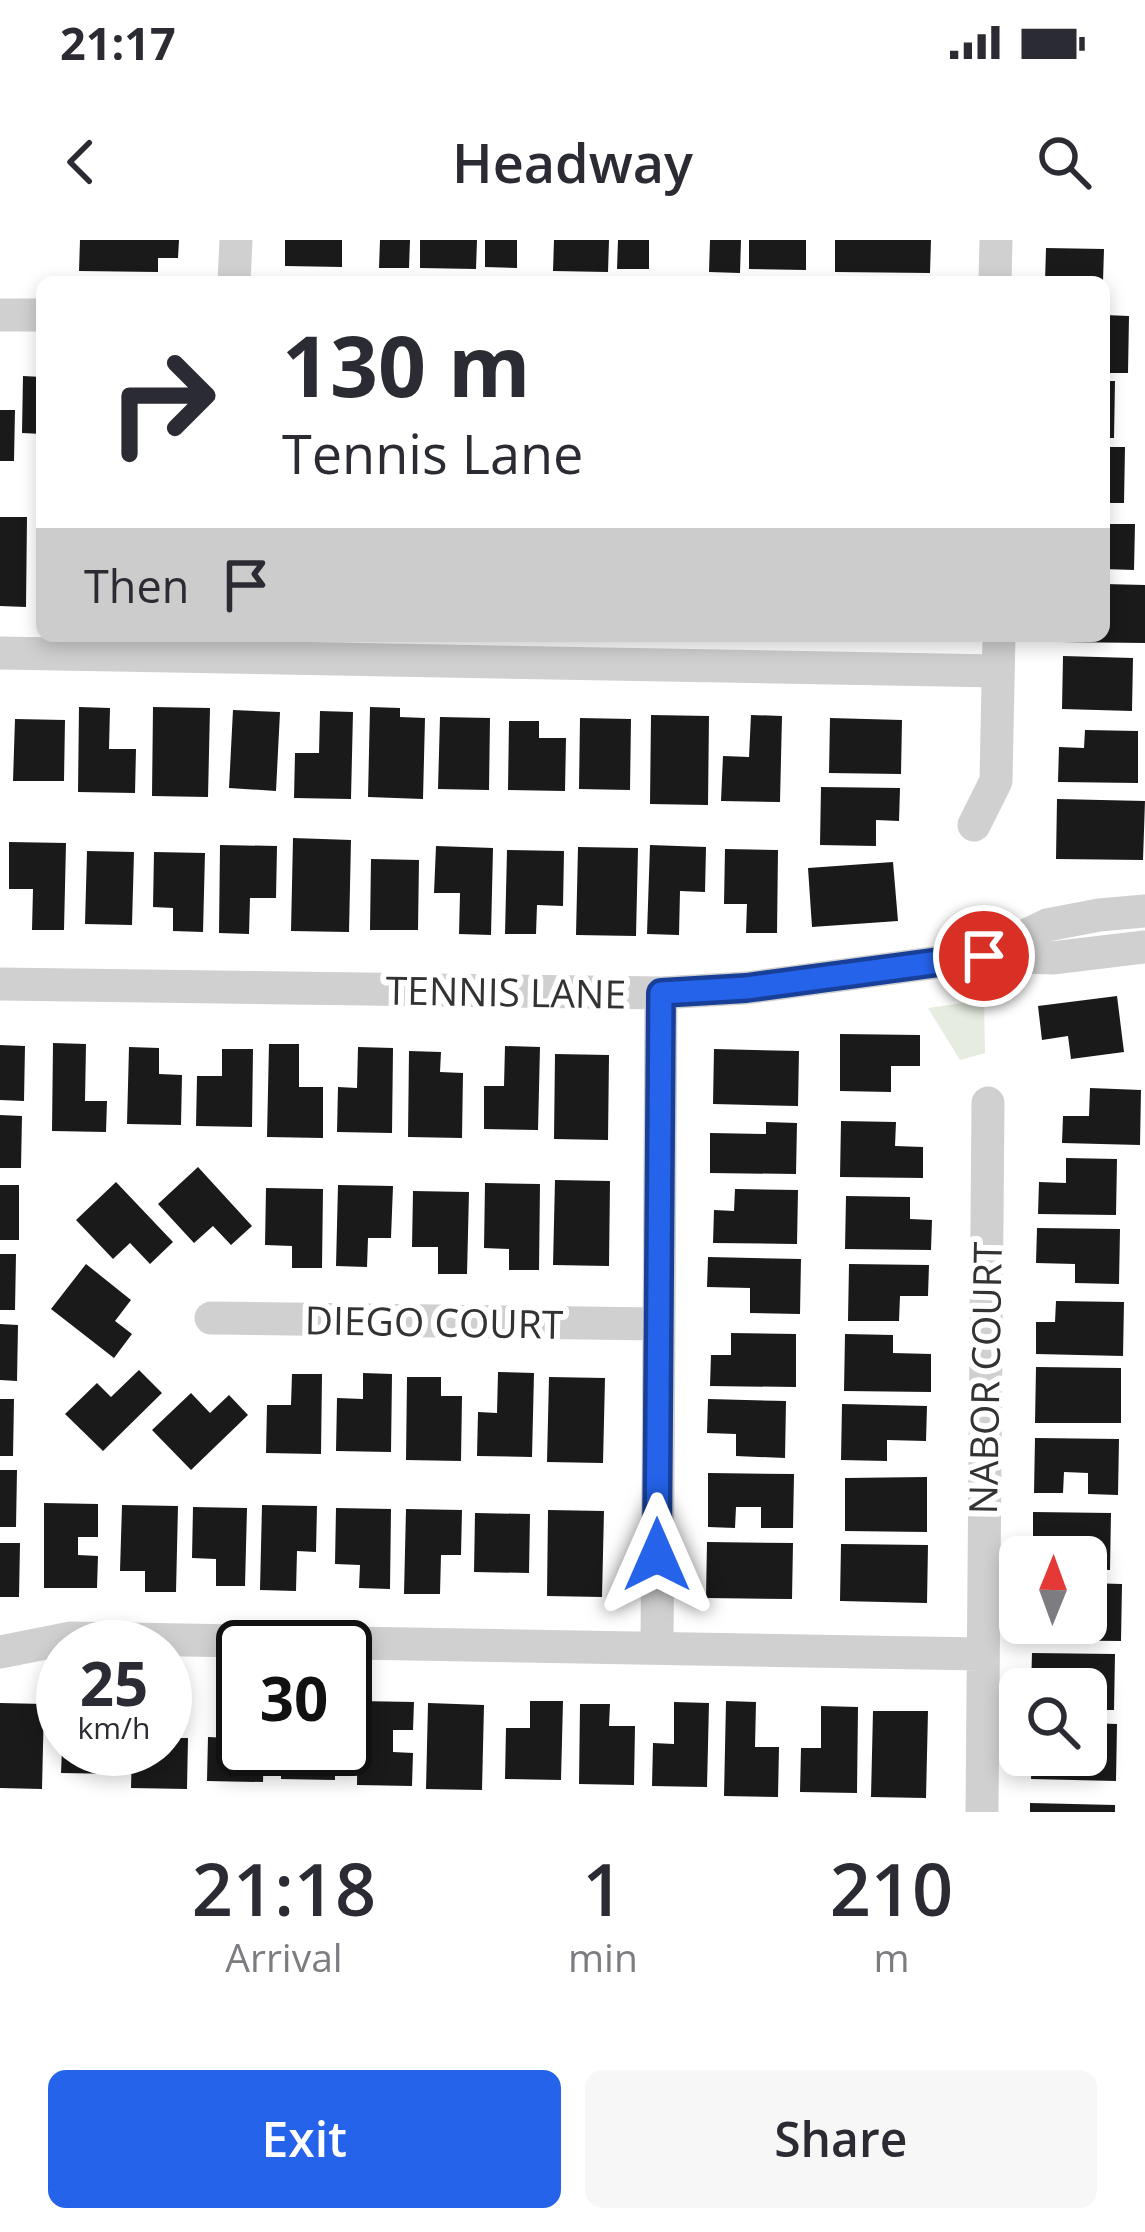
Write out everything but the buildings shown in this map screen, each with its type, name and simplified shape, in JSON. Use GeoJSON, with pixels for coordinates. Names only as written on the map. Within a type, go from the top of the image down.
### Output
{"type":"FeatureCollection","features":[{"type":"Feature","properties":{"kind":"street"},"geometry":{"type":"LineString","coordinates":[[234,276],[236,240]]}},
{"type":"Feature","properties":{"kind":"street"},"geometry":{"type":"LineString","coordinates":[[995,276],[996,240]]}},
{"type":"Feature","properties":{"kind":"street"},"geometry":{"type":"LineString","coordinates":[[0,315],[36,316]]}},
{"type":"Feature","properties":{"kind":"street"},"geometry":{"type":"LineString","coordinates":[[974,825],[996,782],[999,642]]}},
{"type":"Feature","properties":{"kind":"street"},"geometry":{"type":"LineString","coordinates":[[0,653],[998,671]]}},
{"type":"Feature","properties":{"kind":"street","name":"TENNIS LANE"},"geometry":{"type":"LineString","coordinates":[[0,984],[661,993],[746,988],[984,956],[1047,925],[1145,911]]}},
{"type":"Feature","properties":{"kind":"street"},"geometry":{"type":"LineString","coordinates":[[984,956],[1052,958],[1145,947]]}},
{"type":"Feature","properties":{"kind":"street"},"geometry":{"type":"LineString","coordinates":[[657,1647],[661,993]]}},
{"type":"Feature","properties":{"kind":"street","name":"NABOR COURT"},"geometry":{"type":"LineString","coordinates":[[982,1812],[988,1103]]}},
{"type":"Feature","properties":{"kind":"street","name":"DIEGO COURT"},"geometry":{"type":"LineString","coordinates":[[211,1318],[657,1324]]}},
{"type":"Feature","properties":{"kind":"street"},"geometry":{"type":"LineString","coordinates":[[0,1652],[71,1638],[981,1654]]}},
{"type":"Feature","properties":{"kind":"shaded area"},"geometry":{"type":"Polygon","coordinates":[[[984,1000],[985,1053],[960,1060],[928,1008],[984,1000]]]}},
{"type":"Feature","properties":{"kind":"route"},"geometry":{"type":"LineString","coordinates":[[657,1555],[661,993],[746,988],[984,956]]}}]}
